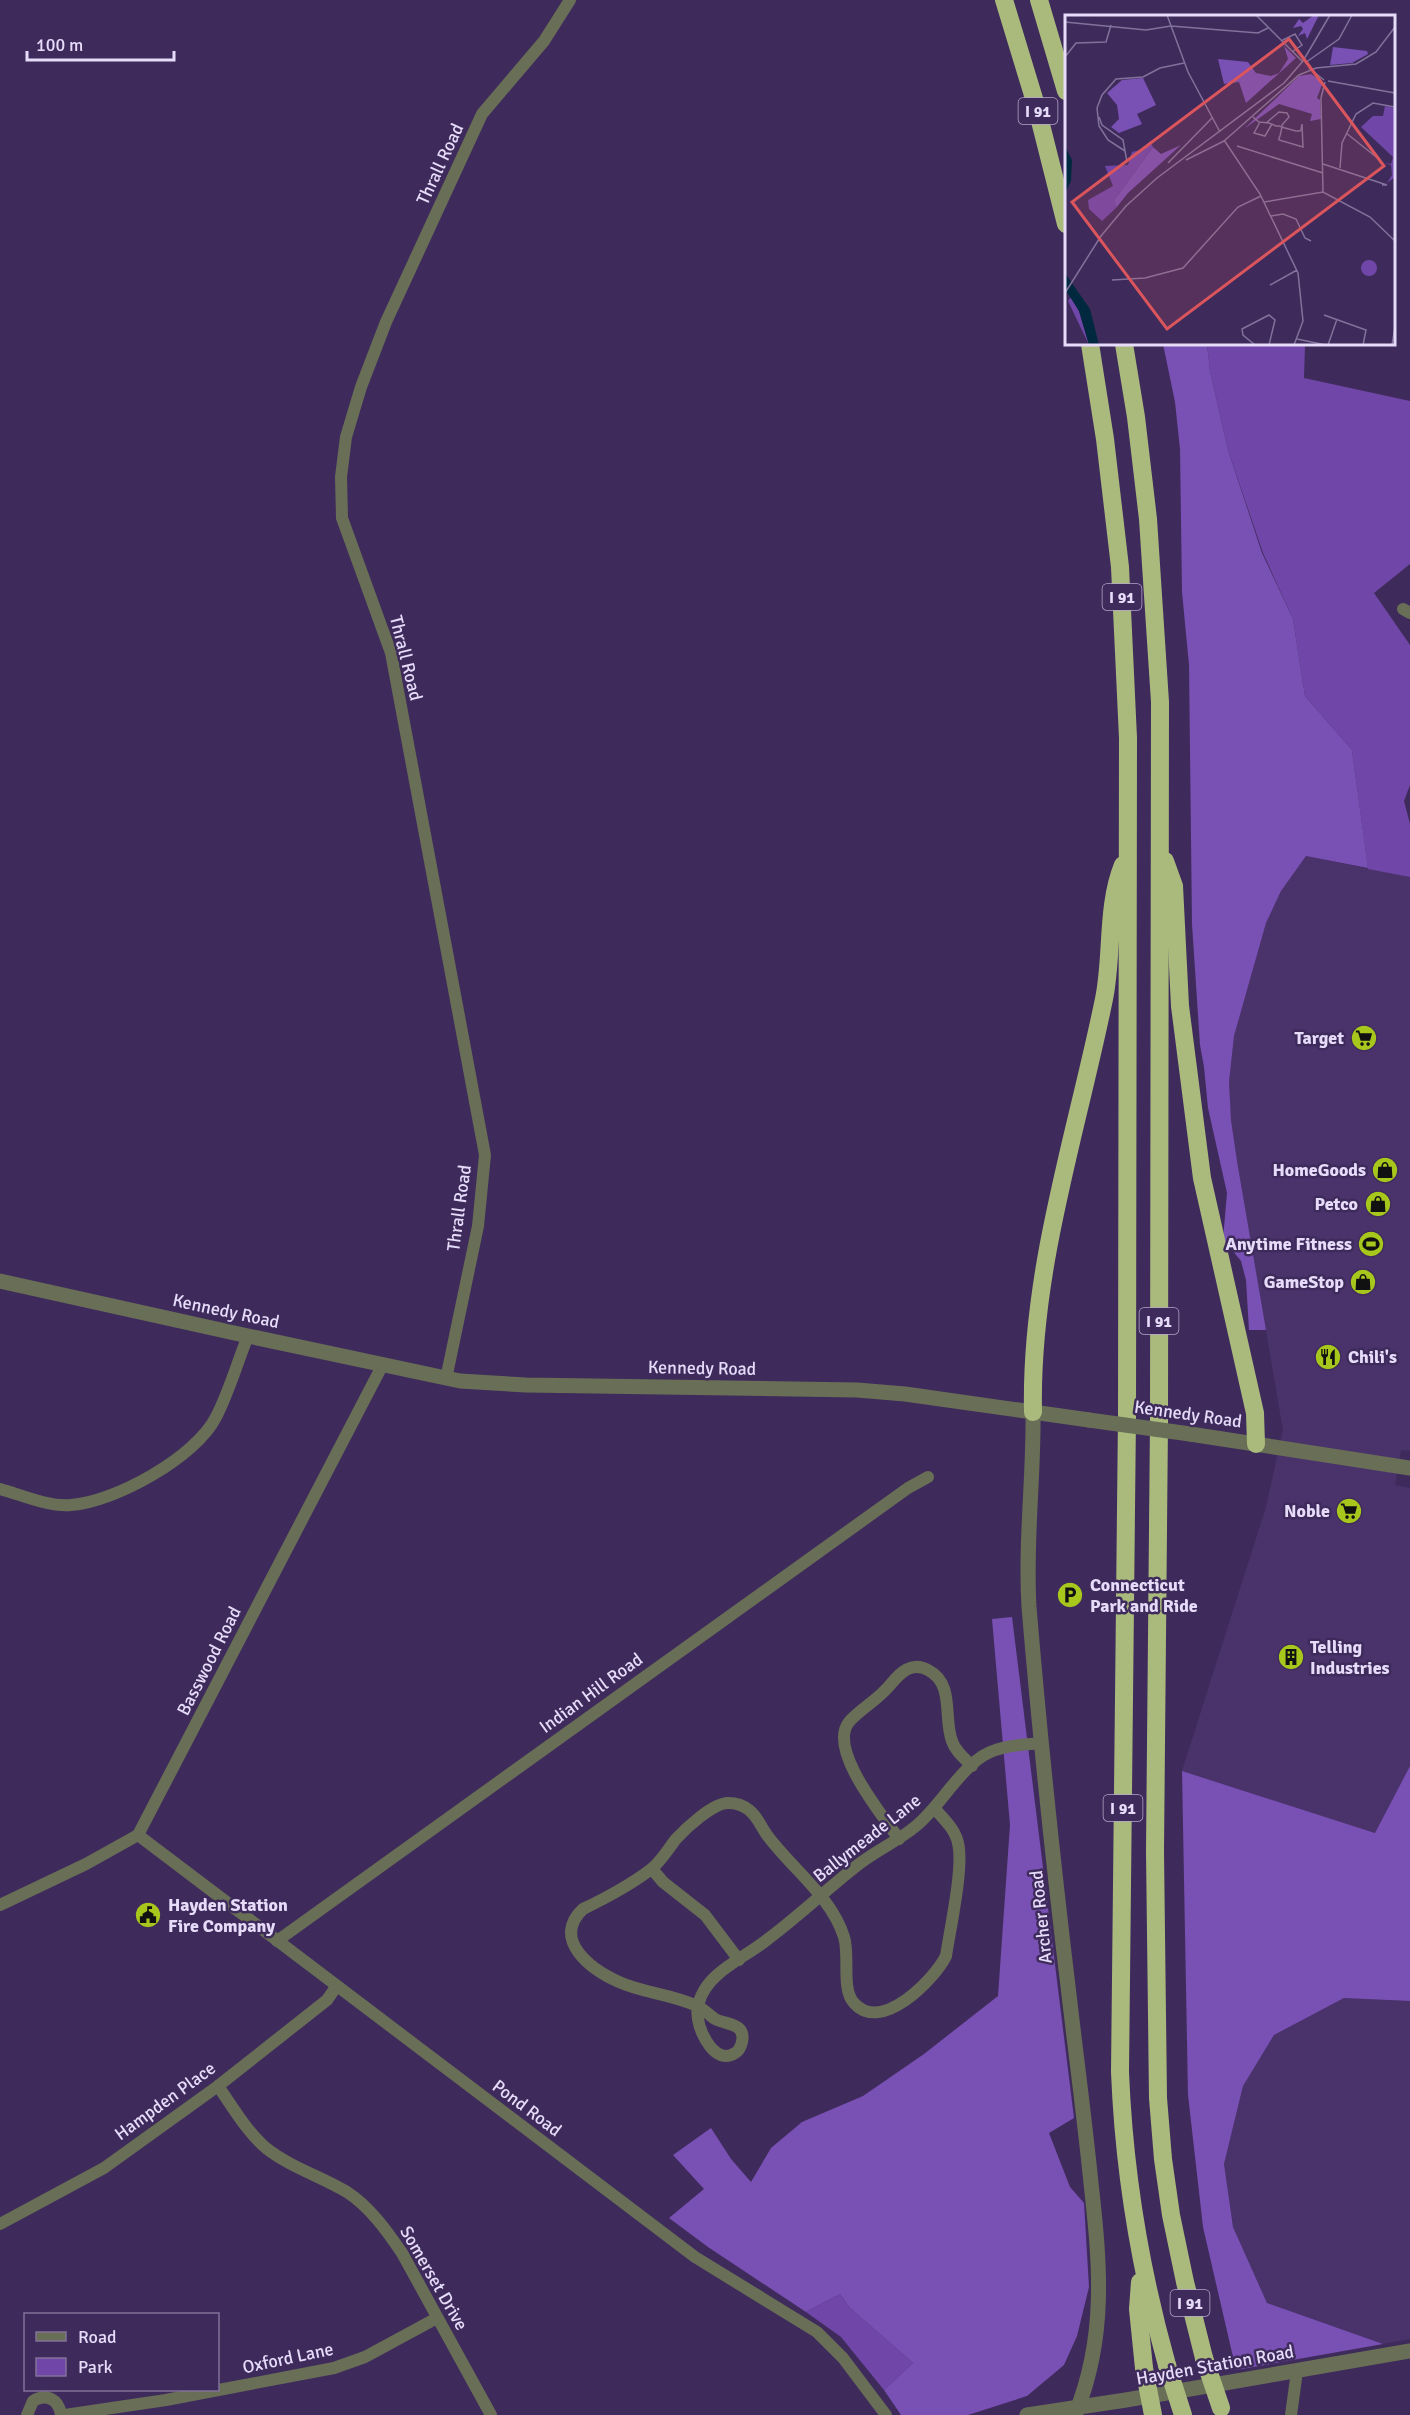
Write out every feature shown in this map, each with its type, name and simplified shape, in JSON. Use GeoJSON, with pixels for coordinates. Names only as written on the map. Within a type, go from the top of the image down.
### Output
{"type":"FeatureCollection","features":[{"type":"Feature","properties":{"kind":"highway","name":"I 91"},"geometry":{"type":"LineString","coordinates":[[1004,0],[1039,114],[1065,220]]}},
{"type":"Feature","properties":{"kind":"highway","name":"I 91"},"geometry":{"type":"LineString","coordinates":[[1039,0],[1065,88]]}},
{"type":"Feature","properties":{"kind":"highway","name":"I 91"},"geometry":{"type":"LineString","coordinates":[[1090,345],[1109,467],[1121,584],[1128,712],[1126,1427],[1120,2072],[1124,2142],[1142,2265],[1167,2365],[1183,2415]]}},
{"type":"Feature","properties":{"kind":"highway","name":"I 91"},"geometry":{"type":"LineString","coordinates":[[1124,345],[1144,484],[1155,601],[1160,702],[1159,1422],[1155,1841],[1157,2063],[1160,2128],[1170,2206],[1185,2282],[1204,2358],[1222,2411]]}},
{"type":"Feature","properties":{"kind":"highway"},"geometry":{"type":"LineString","coordinates":[[1032,1412],[1035,1348],[1044,1261],[1104,996],[1114,896],[1128,852]]}},
{"type":"Feature","properties":{"kind":"highway"},"geometry":{"type":"LineString","coordinates":[[1161,852],[1174,886],[1180,1006],[1202,1178],[1255,1413],[1256,1444]]}},
{"type":"Feature","properties":{"kind":"highway"},"geometry":{"type":"LineString","coordinates":[[1142,2265],[1138,2309],[1144,2368],[1153,2415]]}},
{"type":"Feature","properties":{"kind":"street","name":"Thrall Road"},"geometry":{"type":"LineString","coordinates":[[446,1379],[478,1226],[485,1155],[391,653],[342,518],[341,477],[346,436],[370,363],[386,322],[482,114],[544,41],[570,0]]}},
{"type":"Feature","properties":{"kind":"street","name":"Kennedy Road"},"geometry":{"type":"LineString","coordinates":[[0,1281],[446,1379],[526,1385],[857,1390],[905,1394],[1410,1468]]}},
{"type":"Feature","properties":{"kind":"street"},"geometry":{"type":"LineString","coordinates":[[0,1489],[39,1500],[69,1505],[93,1502],[143,1480],[176,1460],[200,1440],[215,1419],[248,1336]]}},
{"type":"Feature","properties":{"kind":"street","name":"Basswood Road"},"geometry":{"type":"LineString","coordinates":[[138,1835],[382,1365]]}},
{"type":"Feature","properties":{"kind":"street","name":"Archer Road"},"geometry":{"type":"LineString","coordinates":[[1032,1412],[1027,1580],[1042,1743],[1099,2266],[1097,2332],[1089,2373],[1077,2411]]}},
{"type":"Feature","properties":{"kind":"street","name":"Indian Hill Road"},"geometry":{"type":"LineString","coordinates":[[277,1941],[908,1488],[928,1477]]}},
{"type":"Feature","properties":{"kind":"street"},"geometry":{"type":"LineString","coordinates":[[899,1839],[857,1777],[849,1759],[844,1745],[844,1732],[848,1723],[880,1697],[906,1669],[915,1666],[928,1670],[942,1683],[946,1693],[952,1742],[960,1755],[972,1766]]}},
{"type":"Feature","properties":{"kind":"street","name":"Ballymeade Lane"},"geometry":{"type":"LineString","coordinates":[[696,2005],[705,1989],[717,1975],[798,1917],[862,1862],[917,1825],[978,1759],[999,1748],[1042,1743]]}},
{"type":"Feature","properties":{"kind":"street"},"geometry":{"type":"LineString","coordinates":[[696,2005],[703,2036],[711,2048],[728,2056],[737,2052],[742,2045],[741,2030],[735,2024],[713,2018],[696,2005],[619,1982],[588,1962],[575,1949],[571,1937],[570,1927],[574,1918],[584,1909],[652,1869],[677,1838],[704,1814],[725,1803],[741,1804],[758,1819],[767,1835],[831,1909],[844,1938],[848,1995],[861,2010],[879,2013],[892,2008],[910,1996],[940,1967],[946,1956],[958,1870],[958,1843],[947,1821],[934,1808]]}},
{"type":"Feature","properties":{"kind":"street"},"geometry":{"type":"LineString","coordinates":[[0,1905],[86,1864],[138,1835]]}},
{"type":"Feature","properties":{"kind":"street","name":"Pond Road"},"geometry":{"type":"LineString","coordinates":[[138,1835],[695,2257],[817,2332],[837,2351],[886,2415]]}},
{"type":"Feature","properties":{"kind":"street"},"geometry":{"type":"LineString","coordinates":[[652,1869],[663,1882],[705,1915],[739,1960]]}},
{"type":"Feature","properties":{"kind":"street","name":"Hampden Place"},"geometry":{"type":"LineString","coordinates":[[0,2224],[104,2168],[218,2086],[327,2000],[336,1987]]}},
{"type":"Feature","properties":{"kind":"street","name":"Somerset Drive"},"geometry":{"type":"LineString","coordinates":[[218,2086],[264,2146],[283,2160],[347,2193],[367,2208],[402,2253],[491,2415]]}},
{"type":"Feature","properties":{"kind":"street","name":"Oxford Lane"},"geometry":{"type":"LineString","coordinates":[[219,2390],[334,2368],[365,2357],[437,2318]]}},
{"type":"Feature","properties":{"kind":"street","name":"Hayden Station Road"},"geometry":{"type":"LineString","coordinates":[[1027,2415],[1077,2411],[1410,2351]]}},
{"type":"Feature","properties":{"kind":"street"},"geometry":{"type":"LineString","coordinates":[[1291,2415],[1297,2371]]}},
{"type":"Feature","properties":{"kind":"street","name":"Oxford Lane"},"geometry":{"type":"LineString","coordinates":[[27,2415],[33,2402],[43,2397],[54,2400],[63,2415],[213,2391]]}},
{"type":"Feature","properties":{"kind":"shaded area"},"geometry":{"type":"Polygon","coordinates":[[[1163,345],[1207,345],[1210,371],[1228,450],[1262,553],[1293,619],[1305,696],[1352,750],[1368,868],[1306,856],[1281,891],[1266,923],[1234,1036],[1229,1082],[1231,1120],[1266,1330],[1249,1330],[1246,1280],[1241,1261],[1223,1239],[1227,1193],[1208,1108],[1200,1045],[1192,924],[1189,665],[1182,592],[1180,449],[1175,402],[1163,345]]]}},
{"type":"Feature","properties":{"kind":"shaded area"},"geometry":{"type":"Polygon","coordinates":[[[1306,856],[1410,877],[1410,1451],[1401,1450],[1395,1485],[1410,1488],[1410,1766],[1375,1833],[1182,1771],[1266,1507],[1283,1430],[1237,1161],[1231,1120],[1229,1082],[1234,1036],[1266,923],[1281,891],[1306,856]]]}},
{"type":"Feature","properties":{"kind":"shaded area"},"geometry":{"type":"Polygon","coordinates":[[[1012,1617],[1074,2118],[1049,2133],[1070,2187],[1084,2203],[1089,2287],[1077,2336],[1064,2365],[1027,2396],[968,2415],[901,2415],[884,2390],[913,2363],[850,2308],[840,2294],[806,2312],[708,2247],[669,2218],[704,2189],[673,2155],[711,2128],[731,2159],[751,2182],[771,2148],[802,2122],[863,2096],[924,2054],[998,1996],[1010,1825],[992,1619],[1012,1617]]]}},
{"type":"Feature","properties":{"kind":"shaded area"},"geometry":{"type":"Polygon","coordinates":[[[1410,1766],[1410,2001],[1344,1998],[1274,2035],[1243,2086],[1224,2164],[1233,2227],[1267,2303],[1383,2344],[1236,2370],[1203,2227],[1188,2095],[1182,1771],[1375,1833],[1410,1766]]]}},
{"type":"Feature","properties":{"kind":"shaded area"},"geometry":{"type":"Polygon","coordinates":[[[1344,1998],[1410,2001],[1410,2339],[1383,2344],[1267,2303],[1233,2227],[1224,2164],[1243,2086],[1274,2035],[1344,1998]]]}},
{"type":"Feature","properties":{"kind":"green space"},"geometry":{"type":"Polygon","coordinates":[[[1207,345],[1305,345],[1304,378],[1410,401],[1410,564],[1374,593],[1410,645],[1410,785],[1404,801],[1410,824],[1410,877],[1368,869],[1352,750],[1305,696],[1293,619],[1263,553],[1228,450],[1210,371],[1207,345]]]}},
{"type":"Feature","properties":{"kind":"green space"},"geometry":{"type":"Polygon","coordinates":[[[840,2294],[850,2308],[913,2363],[884,2390],[841,2337],[806,2312],[840,2294]]]}},
{"type":"Feature","properties":{"kind":"place","name":"Target"},"geometry":{"type":"Point","coordinates":[1364,1038]}},
{"type":"Feature","properties":{"kind":"place","name":"HomeGoods"},"geometry":{"type":"Point","coordinates":[1385,1170]}},
{"type":"Feature","properties":{"kind":"place","name":"Petco"},"geometry":{"type":"Point","coordinates":[1378,1204]}},
{"type":"Feature","properties":{"kind":"place","name":"Anytime Fitness"},"geometry":{"type":"Point","coordinates":[1371,1244]}},
{"type":"Feature","properties":{"kind":"place","name":"GameStop"},"geometry":{"type":"Point","coordinates":[1363,1282]}},
{"type":"Feature","properties":{"kind":"place","name":"Chili's"},"geometry":{"type":"Point","coordinates":[1328,1357]}},
{"type":"Feature","properties":{"kind":"place","name":"Noble"},"geometry":{"type":"Point","coordinates":[1349,1511]}},
{"type":"Feature","properties":{"kind":"place","name":"Connecticut Park and Ride"},"geometry":{"type":"Point","coordinates":[1070,1595]}},
{"type":"Feature","properties":{"kind":"place","name":"Telling Industries"},"geometry":{"type":"Point","coordinates":[1291,1657]}},
{"type":"Feature","properties":{"kind":"place","name":"Hayden Station Fire Company"},"geometry":{"type":"Point","coordinates":[148,1915]}}]}
